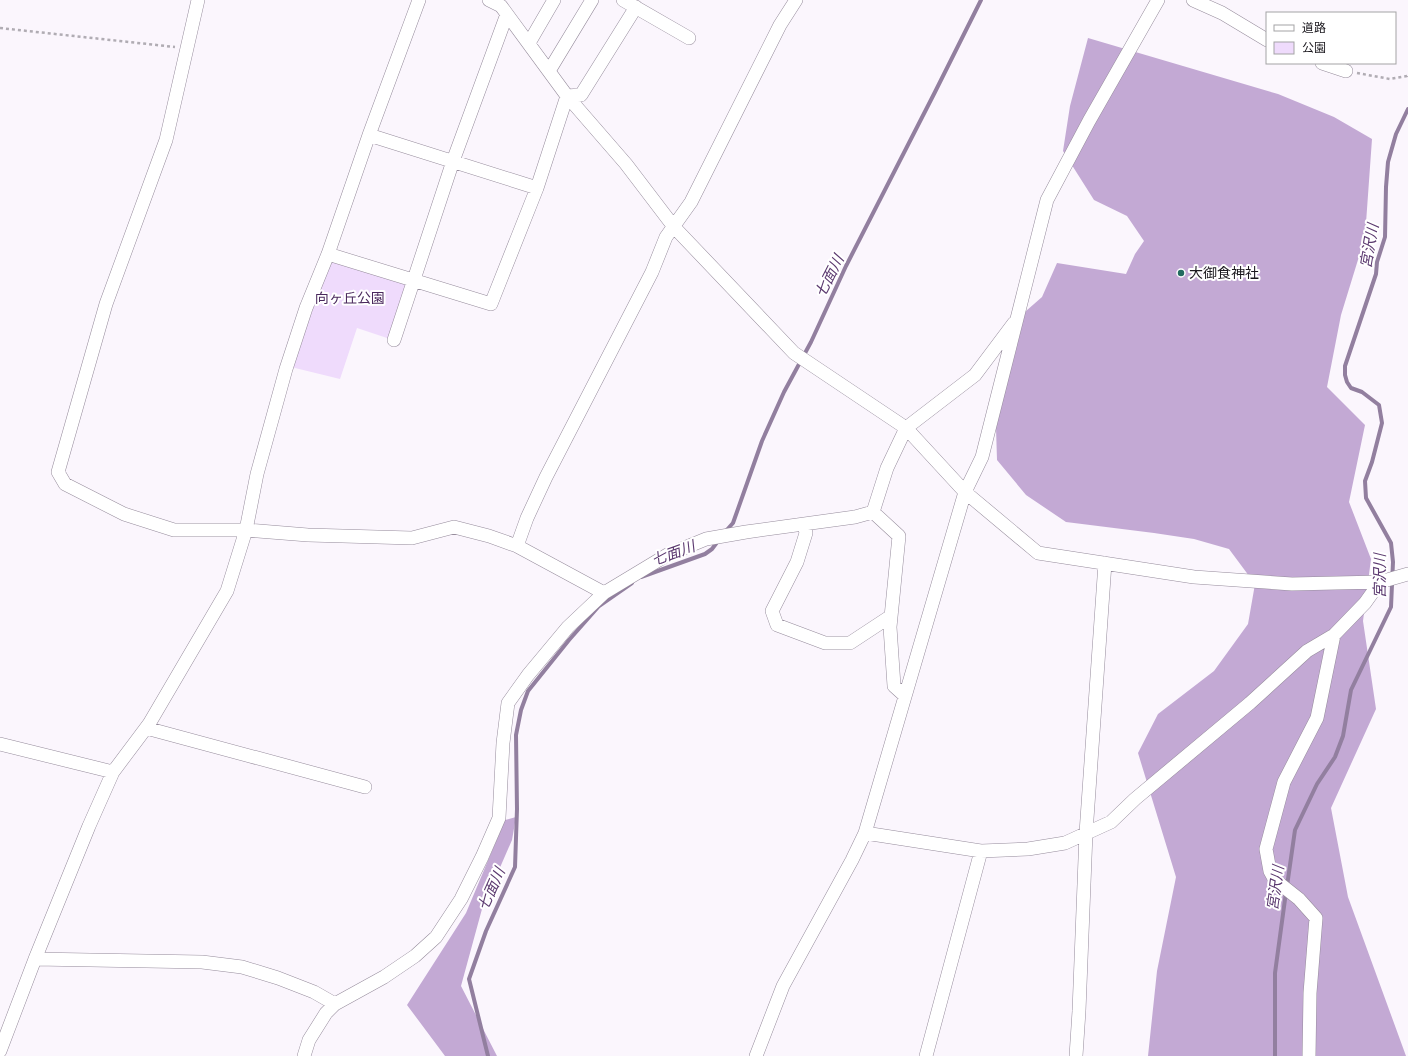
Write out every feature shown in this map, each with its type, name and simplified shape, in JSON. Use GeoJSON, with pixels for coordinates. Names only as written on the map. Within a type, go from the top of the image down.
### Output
{"type":"FeatureCollection","features":[{"type":"Feature","properties":{"kind":"street"},"geometry":{"type":"LineString","coordinates":[[198,0],[166,140],[106,304],[58,472],[65,484],[124,514],[174,530],[246,530],[308,535],[412,538],[454,527],[489,536],[517,546],[604,593]]}},
{"type":"Feature","properties":{"kind":"street"},"geometry":{"type":"LineString","coordinates":[[0,1051],[35,959],[89,826],[113,772],[146,728],[227,591],[246,530],[257,474],[286,369],[306,308],[328,254],[369,135],[419,0]]}},
{"type":"Feature","properties":{"kind":"street"},"geometry":{"type":"LineString","coordinates":[[489,0],[507,8],[528,43],[566,96],[626,164],[674,227],[794,353],[906,428],[965,492],[1038,553],[1194,577],[1292,584],[1380,582],[1408,574]]}},
{"type":"Feature","properties":{"kind":"street"},"geometry":{"type":"LineString","coordinates":[[528,43],[554,0]]}},
{"type":"Feature","properties":{"kind":"street"},"geometry":{"type":"LineString","coordinates":[[549,71],[592,0]]}},
{"type":"Feature","properties":{"kind":"street"},"geometry":{"type":"LineString","coordinates":[[623,0],[689,38]]}},
{"type":"Feature","properties":{"kind":"street"},"geometry":{"type":"LineString","coordinates":[[517,546],[527,518],[546,477],[652,272],[666,237],[691,202],[780,25],[796,0]]}},
{"type":"Feature","properties":{"kind":"street"},"geometry":{"type":"LineString","coordinates":[[756,1056],[784,986],[852,860],[865,832],[965,492],[982,457],[1047,200],[1158,0]]}},
{"type":"Feature","properties":{"kind":"street"},"geometry":{"type":"LineString","coordinates":[[1193,0],[1222,13],[1266,39]]}},
{"type":"Feature","properties":{"kind":"street"},"geometry":{"type":"LineString","coordinates":[[566,96],[580,95],[636,7]]}},
{"type":"Feature","properties":{"kind":"street"},"geometry":{"type":"LineString","coordinates":[[394,340],[453,161],[507,8]]}},
{"type":"Feature","properties":{"kind":"street"},"geometry":{"type":"LineString","coordinates":[[1325,64],[1346,71]]}},
{"type":"Feature","properties":{"kind":"street"},"geometry":{"type":"LineString","coordinates":[[328,254],[491,304],[537,188],[566,96]]}},
{"type":"Feature","properties":{"kind":"street"},"geometry":{"type":"LineString","coordinates":[[369,135],[537,188]]}},
{"type":"Feature","properties":{"kind":"street"},"geometry":{"type":"LineString","coordinates":[[874,512],[887,468],[906,428],[975,375],[1018,318]]}},
{"type":"Feature","properties":{"kind":"street"},"geometry":{"type":"LineString","coordinates":[[304,1056],[310,1040],[326,1013],[335,1004],[384,977],[415,956],[436,937],[461,899],[499,818],[503,743],[508,703],[528,675],[568,627],[604,593],[667,555],[711,538],[855,517],[874,512]]}},
{"type":"Feature","properties":{"kind":"street"},"geometry":{"type":"LineString","coordinates":[[874,512],[899,536],[890,627],[894,686],[904,696]]}},
{"type":"Feature","properties":{"kind":"street"},"geometry":{"type":"LineString","coordinates":[[804,524],[806,533],[797,562],[772,611],[776,625],[825,643],[850,643],[891,616]]}},
{"type":"Feature","properties":{"kind":"street"},"geometry":{"type":"LineString","coordinates":[[1076,1056],[1086,833],[1105,563]]}},
{"type":"Feature","properties":{"kind":"street"},"geometry":{"type":"LineString","coordinates":[[865,832],[981,851],[1028,849],[1065,843],[1111,822],[1135,799],[1250,702],[1307,651],[1334,635],[1365,603],[1380,582]]}},
{"type":"Feature","properties":{"kind":"street"},"geometry":{"type":"LineString","coordinates":[[1309,1056],[1310,993],[1316,918],[1298,899],[1275,880],[1270,871],[1266,849],[1284,782],[1317,718],[1334,635]]}},
{"type":"Feature","properties":{"kind":"street"},"geometry":{"type":"LineString","coordinates":[[146,728],[365,787]]}},
{"type":"Feature","properties":{"kind":"street"},"geometry":{"type":"LineString","coordinates":[[0,744],[113,772]]}},
{"type":"Feature","properties":{"kind":"street"},"geometry":{"type":"LineString","coordinates":[[926,1056],[981,851]]}},
{"type":"Feature","properties":{"kind":"street"},"geometry":{"type":"LineString","coordinates":[[35,959],[202,962],[242,967],[278,978],[314,992],[335,1004]]}},
{"type":"Feature","properties":{"kind":"path"},"geometry":{"type":"LineString","coordinates":[[0,28],[187,48]]}},
{"type":"Feature","properties":{"kind":"path"},"geometry":{"type":"LineString","coordinates":[[1346,71],[1390,79],[1407,76],[1408,74]]}},
{"type":"Feature","properties":{"kind":"green space","name":"向ヶ丘公園"},"geometry":{"type":"Polygon","coordinates":[[[331,261],[407,285],[390,339],[357,328],[340,379],[291,367],[331,261]]]}},
{"type":"Feature","properties":{"kind":"shaded area"},"geometry":{"type":"Polygon","coordinates":[[[1088,38],[1278,94],[1334,117],[1372,139],[1365,237],[1341,315],[1327,387],[1365,425],[1349,502],[1371,559],[1363,621],[1376,709],[1331,808],[1348,897],[1406,1056],[1148,1056],[1157,971],[1176,877],[1138,753],[1158,714],[1214,671],[1248,624],[1255,584],[1229,549],[1194,539],[1066,522],[1026,495],[997,460],[995,395],[1018,318],[1042,297],[1057,263],[1126,274],[1135,254],[1144,241],[1127,216],[1094,200],[1063,151],[1070,106],[1088,38]]]}},
{"type":"Feature","properties":{"kind":"shaded area"},"geometry":{"type":"Polygon","coordinates":[[[516,817],[512,840],[482,909],[461,986],[497,1056],[445,1056],[407,1005],[466,913],[505,820],[516,817]]]}},
{"type":"Feature","properties":{"kind":"waterway","name":"七面川"},"geometry":{"type":"LineString","coordinates":[[725,532],[733,523],[762,441],[784,392],[811,342],[846,266],[981,0]]}},
{"type":"Feature","properties":{"kind":"waterway","name":"宮沢川"},"geometry":{"type":"LineString","coordinates":[[1287,886],[1295,830],[1317,784],[1335,757],[1343,736],[1351,690],[1391,607],[1393,562],[1391,543],[1366,498],[1365,481],[1372,462],[1382,423],[1379,405],[1362,392],[1351,388],[1345,375],[1345,366],[1376,274],[1377,262],[1385,237],[1388,162],[1396,134],[1408,109]]}},
{"type":"Feature","properties":{"kind":"waterway","name":"七面川"},"geometry":{"type":"LineString","coordinates":[[641,577],[705,554],[712,549],[718,541]]}},
{"type":"Feature","properties":{"kind":"waterway","name":"七面川"},"geometry":{"type":"LineString","coordinates":[[488,1056],[469,979],[486,931],[515,867],[517,809],[516,735],[521,710],[528,691],[569,640],[599,606],[632,583]]}},
{"type":"Feature","properties":{"kind":"waterway","name":"宮沢川"},"geometry":{"type":"LineString","coordinates":[[1275,1056],[1275,973],[1286,892]]}},
{"type":"Feature","properties":{"kind":"place","name":"大御食神社"},"geometry":{"type":"Point","coordinates":[1181,273]}}]}
